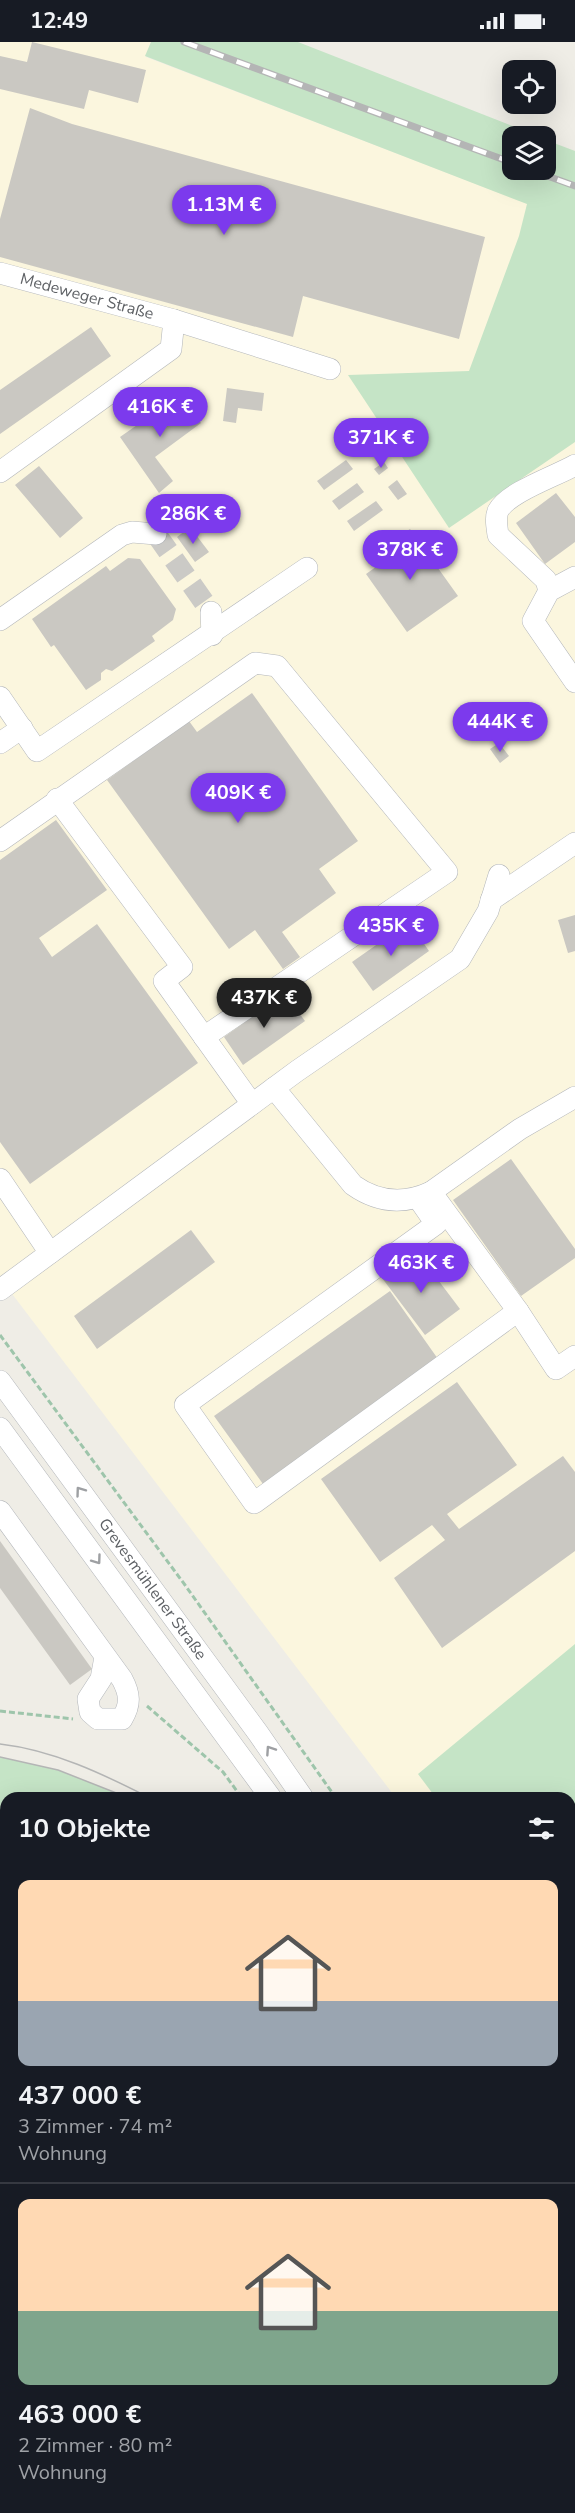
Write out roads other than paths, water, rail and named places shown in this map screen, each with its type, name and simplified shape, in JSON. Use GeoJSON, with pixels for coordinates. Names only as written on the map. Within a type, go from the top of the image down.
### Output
{"type":"FeatureCollection","features":[{"type":"Feature","properties":{"kind":"street","name":"Medeweger Straße"},"geometry":{"type":"LineString","coordinates":[[0,273],[174,320],[330,369]]}},
{"type":"Feature","properties":{"kind":"street"},"geometry":{"type":"LineString","coordinates":[[0,472],[171,349],[174,320]]}},
{"type":"Feature","properties":{"kind":"street"},"geometry":{"type":"LineString","coordinates":[[549,591],[546,580],[498,535],[497,513],[506,501],[517,494],[575,465]]}},
{"type":"Feature","properties":{"kind":"street"},"geometry":{"type":"LineString","coordinates":[[0,620],[122,535],[132,532],[156,534]]}},
{"type":"Feature","properties":{"kind":"street"},"geometry":{"type":"LineString","coordinates":[[0,697],[37,751],[212,635],[307,568]]}},
{"type":"Feature","properties":{"kind":"street"},"geometry":{"type":"LineString","coordinates":[[575,577],[549,591],[534,621],[575,682]]}},
{"type":"Feature","properties":{"kind":"street"},"geometry":{"type":"LineString","coordinates":[[211,612],[212,635]]}},
{"type":"Feature","properties":{"kind":"street"},"geometry":{"type":"LineString","coordinates":[[0,841],[255,663],[277,666],[447,872],[204,1037]]}},
{"type":"Feature","properties":{"kind":"street"},"geometry":{"type":"LineString","coordinates":[[0,743],[22,728]]}},
{"type":"Feature","properties":{"kind":"street"},"geometry":{"type":"LineString","coordinates":[[57,800],[182,967],[164,981],[252,1104]]}},
{"type":"Feature","properties":{"kind":"street"},"geometry":{"type":"LineString","coordinates":[[491,900],[575,843]]}},
{"type":"Feature","properties":{"kind":"street"},"geometry":{"type":"LineString","coordinates":[[0,1290],[274,1088],[460,959],[488,911],[499,875]]}},
{"type":"Feature","properties":{"kind":"street"},"geometry":{"type":"LineString","coordinates":[[274,1088],[353,1185],[367,1195],[384,1200],[424,1195],[520,1129],[575,1097]]}},
{"type":"Feature","properties":{"kind":"street"},"geometry":{"type":"LineString","coordinates":[[0,1179],[50,1253]]}},
{"type":"Feature","properties":{"kind":"street"},"geometry":{"type":"LineString","coordinates":[[424,1195],[436,1224],[185,1405],[254,1503],[518,1311]]}},
{"type":"Feature","properties":{"kind":"street"},"geometry":{"type":"LineString","coordinates":[[424,1195],[518,1311],[556,1369],[575,1356]]}},
{"type":"Feature","properties":{"kind":"street","name":"Grevesmühlener Straße"},"geometry":{"type":"LineString","coordinates":[[0,1381],[299,1792]]}},
{"type":"Feature","properties":{"kind":"street","name":"Grevesmühlener Straße"},"geometry":{"type":"LineString","coordinates":[[0,1428],[267,1792]]}},
{"type":"Feature","properties":{"kind":"street"},"geometry":{"type":"LineString","coordinates":[[0,1511],[105,1657],[128,1689],[129,1702],[122,1719],[98,1719],[90,1712],[88,1699],[101,1679],[105,1657]]}},
{"type":"Feature","properties":{"kind":"tunnel"},"geometry":{"type":"LineString","coordinates":[[156,534],[211,612]]}},
{"type":"Feature","properties":{"kind":"tram line"},"geometry":{"type":"LineString","coordinates":[[0,1744],[58,1757],[138,1792]]}},
{"type":"Feature","properties":{"kind":"tram line"},"geometry":{"type":"LineString","coordinates":[[0,1757],[58,1770],[114,1792]]}},
{"type":"Feature","properties":{"kind":"railway"},"geometry":{"type":"LineString","coordinates":[[184,42],[502,159]]}},
{"type":"Feature","properties":{"kind":"railway"},"geometry":{"type":"LineString","coordinates":[[556,179],[575,186]]}}]}
